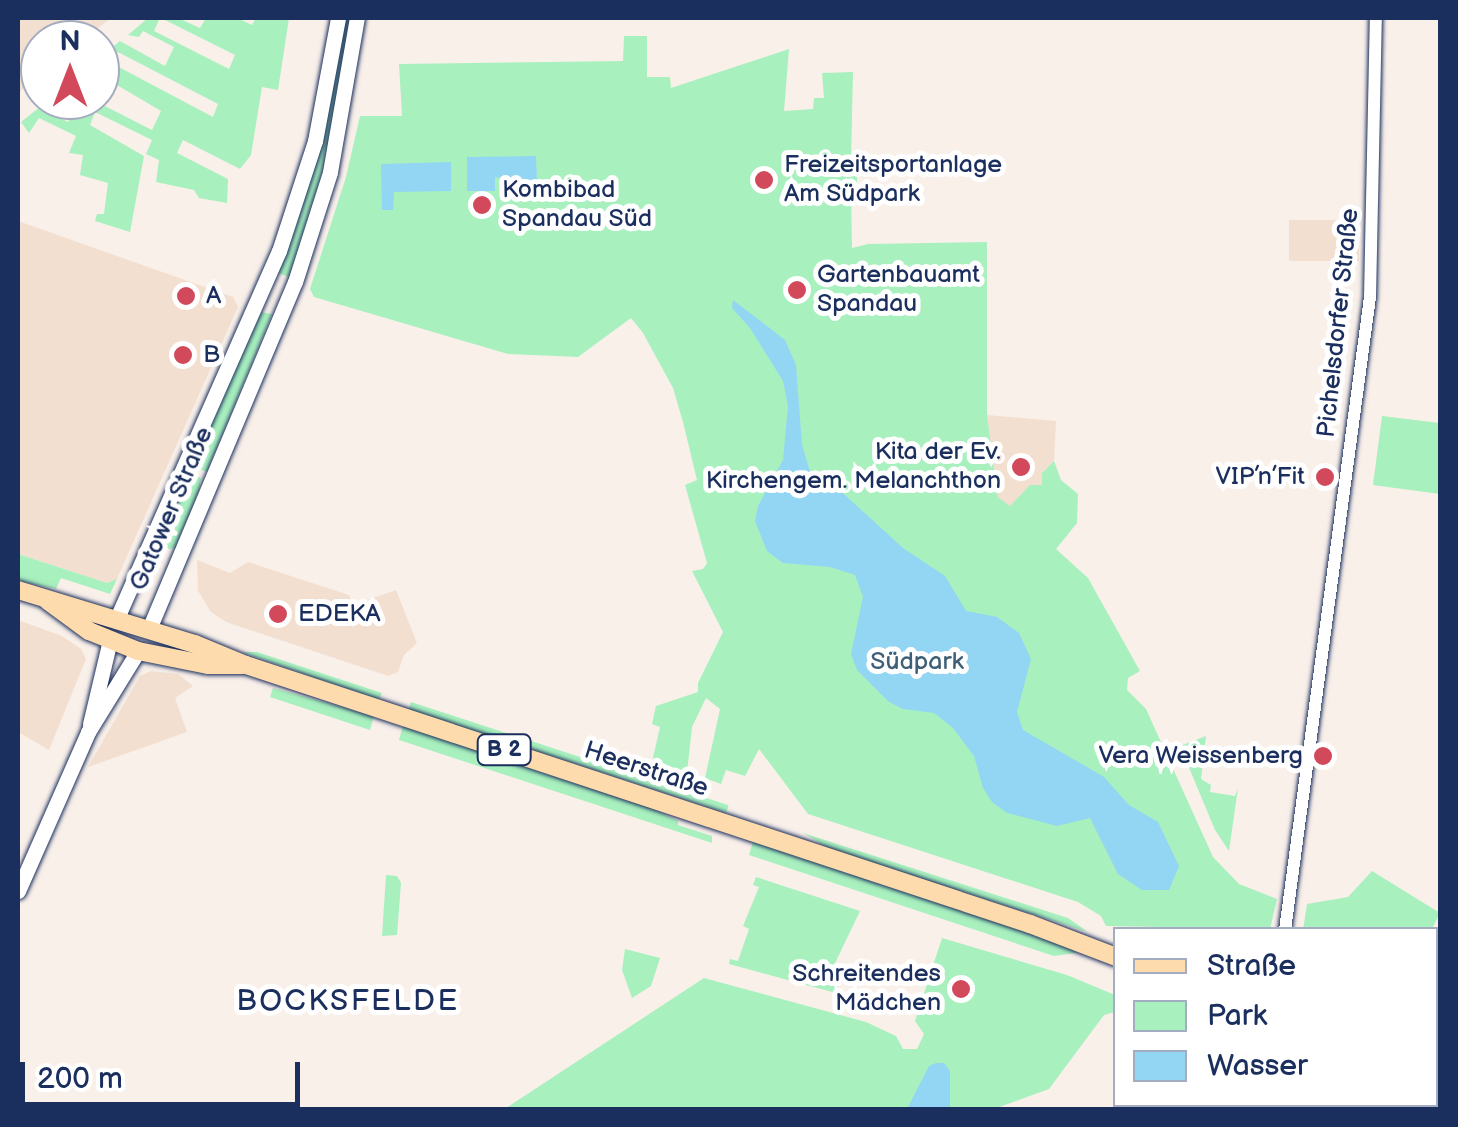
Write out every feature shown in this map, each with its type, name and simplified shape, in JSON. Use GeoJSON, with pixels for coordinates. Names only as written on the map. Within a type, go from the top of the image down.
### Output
{"type":"FeatureCollection","features":[{"type":"Feature","properties":{"kind":"main road","name":"Gatower Straße"},"geometry":{"type":"LineString","coordinates":[[88,732],[117,618],[264,290],[314,141],[338,18]]}},
{"type":"Feature","properties":{"kind":"main road","name":"Gatower Straße"},"geometry":{"type":"LineString","coordinates":[[18,891],[88,732],[149,628],[289,298],[330,172],[357,18]]}},
{"type":"Feature","properties":{"kind":"main road"},"geometry":{"type":"LineString","coordinates":[[264,290],[289,298]]}},
{"type":"Feature","properties":{"kind":"main road","name":"Heerstraße"},"geometry":{"type":"LineString","coordinates":[[18,590],[149,628],[246,665],[1030,924],[1113,956]]}},
{"type":"Feature","properties":{"kind":"main road","name":"Heerstraße"},"geometry":{"type":"LineString","coordinates":[[43,598],[110,640],[138,651],[208,666],[246,665]]}},
{"type":"Feature","properties":{"kind":"main road","name":"Heerstraße"},"geometry":{"type":"LineString","coordinates":[[1030,924],[1113,945]]}},
{"type":"Feature","properties":{"kind":"street","name":"Pichelsdorfer Straße"},"geometry":{"type":"LineString","coordinates":[[1285,927],[1370,297],[1376,18]]}},
{"type":"Feature","properties":{"kind":"shaded area"},"geometry":{"type":"Polygon","coordinates":[[[18,18],[111,18],[20,20],[18,93],[18,18]]]}},
{"type":"Feature","properties":{"kind":"shaded area"},"geometry":{"type":"Polygon","coordinates":[[[1289,220],[1359,220],[1359,261],[1289,261],[1289,220]]]}},
{"type":"Feature","properties":{"kind":"shaded area"},"geometry":{"type":"Polygon","coordinates":[[[18,221],[233,297],[238,307],[117,579],[107,583],[18,554],[18,221]]]}},
{"type":"Feature","properties":{"kind":"shaded area","name":"Kita der Ev. Kirchengem. Melanchthon"},"geometry":{"type":"Polygon","coordinates":[[[987,415],[1056,421],[1054,461],[1042,473],[1042,485],[1030,485],[1010,507],[998,497],[987,415]]]}},
{"type":"Feature","properties":{"kind":"shaded area"},"geometry":{"type":"Polygon","coordinates":[[[197,560],[230,573],[248,562],[349,595],[353,605],[396,590],[417,643],[404,655],[398,672],[388,676],[226,622],[211,612],[198,591],[197,560]]]}},
{"type":"Feature","properties":{"kind":"shaded area"},"geometry":{"type":"Polygon","coordinates":[[[18,620],[62,636],[81,649],[86,659],[49,750],[18,732],[18,620]]]}},
{"type":"Feature","properties":{"kind":"shaded area"},"geometry":{"type":"Polygon","coordinates":[[[151,671],[178,674],[193,686],[175,698],[187,732],[88,767],[140,676],[151,671]]]}},
{"type":"Feature","properties":{"kind":"green space"},"geometry":{"type":"Polygon","coordinates":[[[148,18],[160,18],[154,31],[229,69],[235,55],[161,18],[178,18],[200,28],[206,18],[237,18],[252,25],[256,18],[289,18],[278,90],[262,87],[251,155],[240,169],[183,140],[177,153],[228,179],[227,203],[199,198],[194,190],[156,182],[159,160],[146,154],[152,140],[111,120],[120,120],[120,114],[152,130],[161,111],[120,87],[120,68],[213,117],[218,104],[120,53],[120,41],[165,66],[174,47],[143,31],[139,37],[128,35],[148,18]]]}},
{"type":"Feature","properties":{"kind":"green space"},"geometry":{"type":"Polygon","coordinates":[[[344,18],[351,18],[328,155],[289,277],[278,273],[320,146],[344,18]]]}},
{"type":"Feature","properties":{"kind":"green space","name":"Südpark"},"geometry":{"type":"Polygon","coordinates":[[[624,36],[647,36],[647,77],[670,77],[671,88],[789,49],[784,111],[813,109],[814,98],[824,98],[822,73],[853,72],[851,160],[857,164],[857,185],[851,190],[852,248],[868,244],[987,242],[987,415],[998,497],[1010,506],[1030,485],[1042,485],[1042,473],[1054,461],[1061,480],[1078,494],[1077,523],[1056,549],[1088,578],[1140,671],[1128,678],[1127,690],[1146,709],[1213,857],[1239,884],[1277,899],[1270,927],[1106,926],[1101,916],[1078,902],[808,814],[759,749],[745,776],[726,770],[721,784],[705,778],[720,709],[706,698],[692,727],[687,773],[652,762],[660,727],[652,724],[656,706],[698,692],[698,683],[723,632],[692,571],[703,569],[707,563],[685,485],[697,480],[683,422],[673,388],[643,333],[631,318],[578,357],[508,354],[314,297],[310,289],[346,177],[360,116],[402,116],[399,64],[623,61],[624,36]]]}},
{"type":"Feature","properties":{"kind":"green space"},"geometry":{"type":"Polygon","coordinates":[[[24,120],[38,120],[29,133],[21,122],[24,120]]]}},
{"type":"Feature","properties":{"kind":"green space"},"geometry":{"type":"Polygon","coordinates":[[[43,120],[92,120],[90,125],[144,156],[130,232],[95,221],[97,214],[104,214],[108,183],[80,175],[83,155],[69,153],[76,136],[43,120]]]}},
{"type":"Feature","properties":{"kind":"green space"},"geometry":{"type":"Polygon","coordinates":[[[261,312],[272,314],[207,472],[192,466],[261,312]]]}},
{"type":"Feature","properties":{"kind":"green space"},"geometry":{"type":"Polygon","coordinates":[[[1382,416],[1440,423],[1440,494],[1373,485],[1382,416]]]}},
{"type":"Feature","properties":{"kind":"green space"},"geometry":{"type":"Polygon","coordinates":[[[190,473],[201,478],[198,496],[176,548],[169,549],[159,540],[190,473]]]}},
{"type":"Feature","properties":{"kind":"green space"},"geometry":{"type":"Polygon","coordinates":[[[18,554],[107,583],[117,579],[110,594],[61,578],[56,589],[28,583],[18,580],[18,554]]]}},
{"type":"Feature","properties":{"kind":"green space"},"geometry":{"type":"Polygon","coordinates":[[[242,652],[257,652],[382,693],[379,700],[242,652]]]}},
{"type":"Feature","properties":{"kind":"green space"},"geometry":{"type":"Polygon","coordinates":[[[273,688],[374,716],[370,730],[270,697],[273,688]]]}},
{"type":"Feature","properties":{"kind":"green space"},"geometry":{"type":"Polygon","coordinates":[[[411,702],[729,805],[726,813],[409,710],[411,702]]]}},
{"type":"Feature","properties":{"kind":"green space"},"geometry":{"type":"Polygon","coordinates":[[[403,726],[649,807],[678,821],[678,825],[712,836],[712,843],[399,740],[403,726]]]}},
{"type":"Feature","properties":{"kind":"green space"},"geometry":{"type":"Polygon","coordinates":[[[1206,736],[1201,779],[1211,785],[1210,792],[1235,796],[1238,788],[1229,851],[1215,830],[1180,746],[1206,736]]]}},
{"type":"Feature","properties":{"kind":"green space"},"geometry":{"type":"Polygon","coordinates":[[[803,833],[1068,918],[1088,932],[830,849],[803,833]]]}},
{"type":"Feature","properties":{"kind":"green space"},"geometry":{"type":"Polygon","coordinates":[[[753,841],[1074,947],[1076,953],[1054,956],[749,855],[753,841]]]}},
{"type":"Feature","properties":{"kind":"green space"},"geometry":{"type":"Polygon","coordinates":[[[1372,871],[1440,913],[1433,927],[1303,927],[1307,904],[1348,897],[1372,871]]]}},
{"type":"Feature","properties":{"kind":"green space"},"geometry":{"type":"Polygon","coordinates":[[[386,875],[397,876],[401,883],[397,935],[382,936],[386,875]]]}},
{"type":"Feature","properties":{"kind":"green space"},"geometry":{"type":"Polygon","coordinates":[[[756,877],[860,911],[827,980],[839,984],[836,993],[729,964],[730,959],[738,961],[749,929],[743,926],[759,887],[753,885],[756,877]]]}},
{"type":"Feature","properties":{"kind":"green space"},"geometry":{"type":"Polygon","coordinates":[[[942,938],[1067,975],[1113,994],[1113,1013],[1104,1015],[1049,1089],[994,1109],[503,1110],[704,978],[866,1022],[896,1036],[903,1049],[917,1049],[924,1034],[915,1021],[942,938]]]}},
{"type":"Feature","properties":{"kind":"green space"},"geometry":{"type":"Polygon","coordinates":[[[625,949],[660,958],[651,986],[632,998],[622,970],[625,949]]]}},
{"type":"Feature","properties":{"kind":"water"},"geometry":{"type":"Polygon","coordinates":[[[536,156],[537,182],[495,177],[495,191],[467,191],[467,157],[536,156]]]}},
{"type":"Feature","properties":{"kind":"water"},"geometry":{"type":"Polygon","coordinates":[[[451,162],[451,191],[394,192],[393,210],[382,210],[381,164],[451,162]]]}},
{"type":"Feature","properties":{"kind":"water"},"geometry":{"type":"Polygon","coordinates":[[[733,300],[785,340],[796,365],[802,445],[811,475],[835,486],[903,548],[945,576],[966,611],[997,617],[1019,633],[1031,659],[1017,712],[1023,730],[1104,777],[1129,805],[1158,822],[1179,866],[1169,890],[1142,890],[1118,874],[1090,818],[1057,826],[1007,813],[992,802],[983,788],[974,756],[953,728],[934,713],[903,709],[889,702],[857,670],[851,654],[863,597],[855,575],[830,567],[783,563],[767,551],[755,521],[758,506],[783,460],[788,406],[783,381],[750,328],[732,308],[733,300]]]}},
{"type":"Feature","properties":{"kind":"water"},"geometry":{"type":"Polygon","coordinates":[[[944,1063],[950,1071],[950,1109],[907,1109],[929,1066],[944,1063]]]}},
{"type":"Feature","properties":{"kind":"place","name":"Freizeitsportanlage Am Südpark"},"geometry":{"type":"Point","coordinates":[764,180]}},
{"type":"Feature","properties":{"kind":"place","name":"Kombibad Spandau Süd"},"geometry":{"type":"Point","coordinates":[482,205]}},
{"type":"Feature","properties":{"kind":"place","name":"Gartenbauamt Spandau"},"geometry":{"type":"Point","coordinates":[797,290]}},
{"type":"Feature","properties":{"kind":"place","name":"A"},"geometry":{"type":"Point","coordinates":[186,296]}},
{"type":"Feature","properties":{"kind":"place","name":"B"},"geometry":{"type":"Point","coordinates":[183,355]}},
{"type":"Feature","properties":{"kind":"place","name":"Kita der Ev. Kirchengem. Melanchthon"},"geometry":{"type":"Point","coordinates":[1021,467]}},
{"type":"Feature","properties":{"kind":"place","name":"VIP’n’Fit"},"geometry":{"type":"Point","coordinates":[1325,477]}},
{"type":"Feature","properties":{"kind":"place","name":"EDEKA"},"geometry":{"type":"Point","coordinates":[278,614]}},
{"type":"Feature","properties":{"kind":"place","name":"Vera Weissenberg"},"geometry":{"type":"Point","coordinates":[1323,756]}},
{"type":"Feature","properties":{"kind":"place","name":"Schreitendes Mädchen"},"geometry":{"type":"Point","coordinates":[961,989]}},
{"type":"Feature","properties":{"kind":"district","name":"BOCKSFELDE"},"geometry":{"type":"Point","coordinates":[348,1001]}}]}
